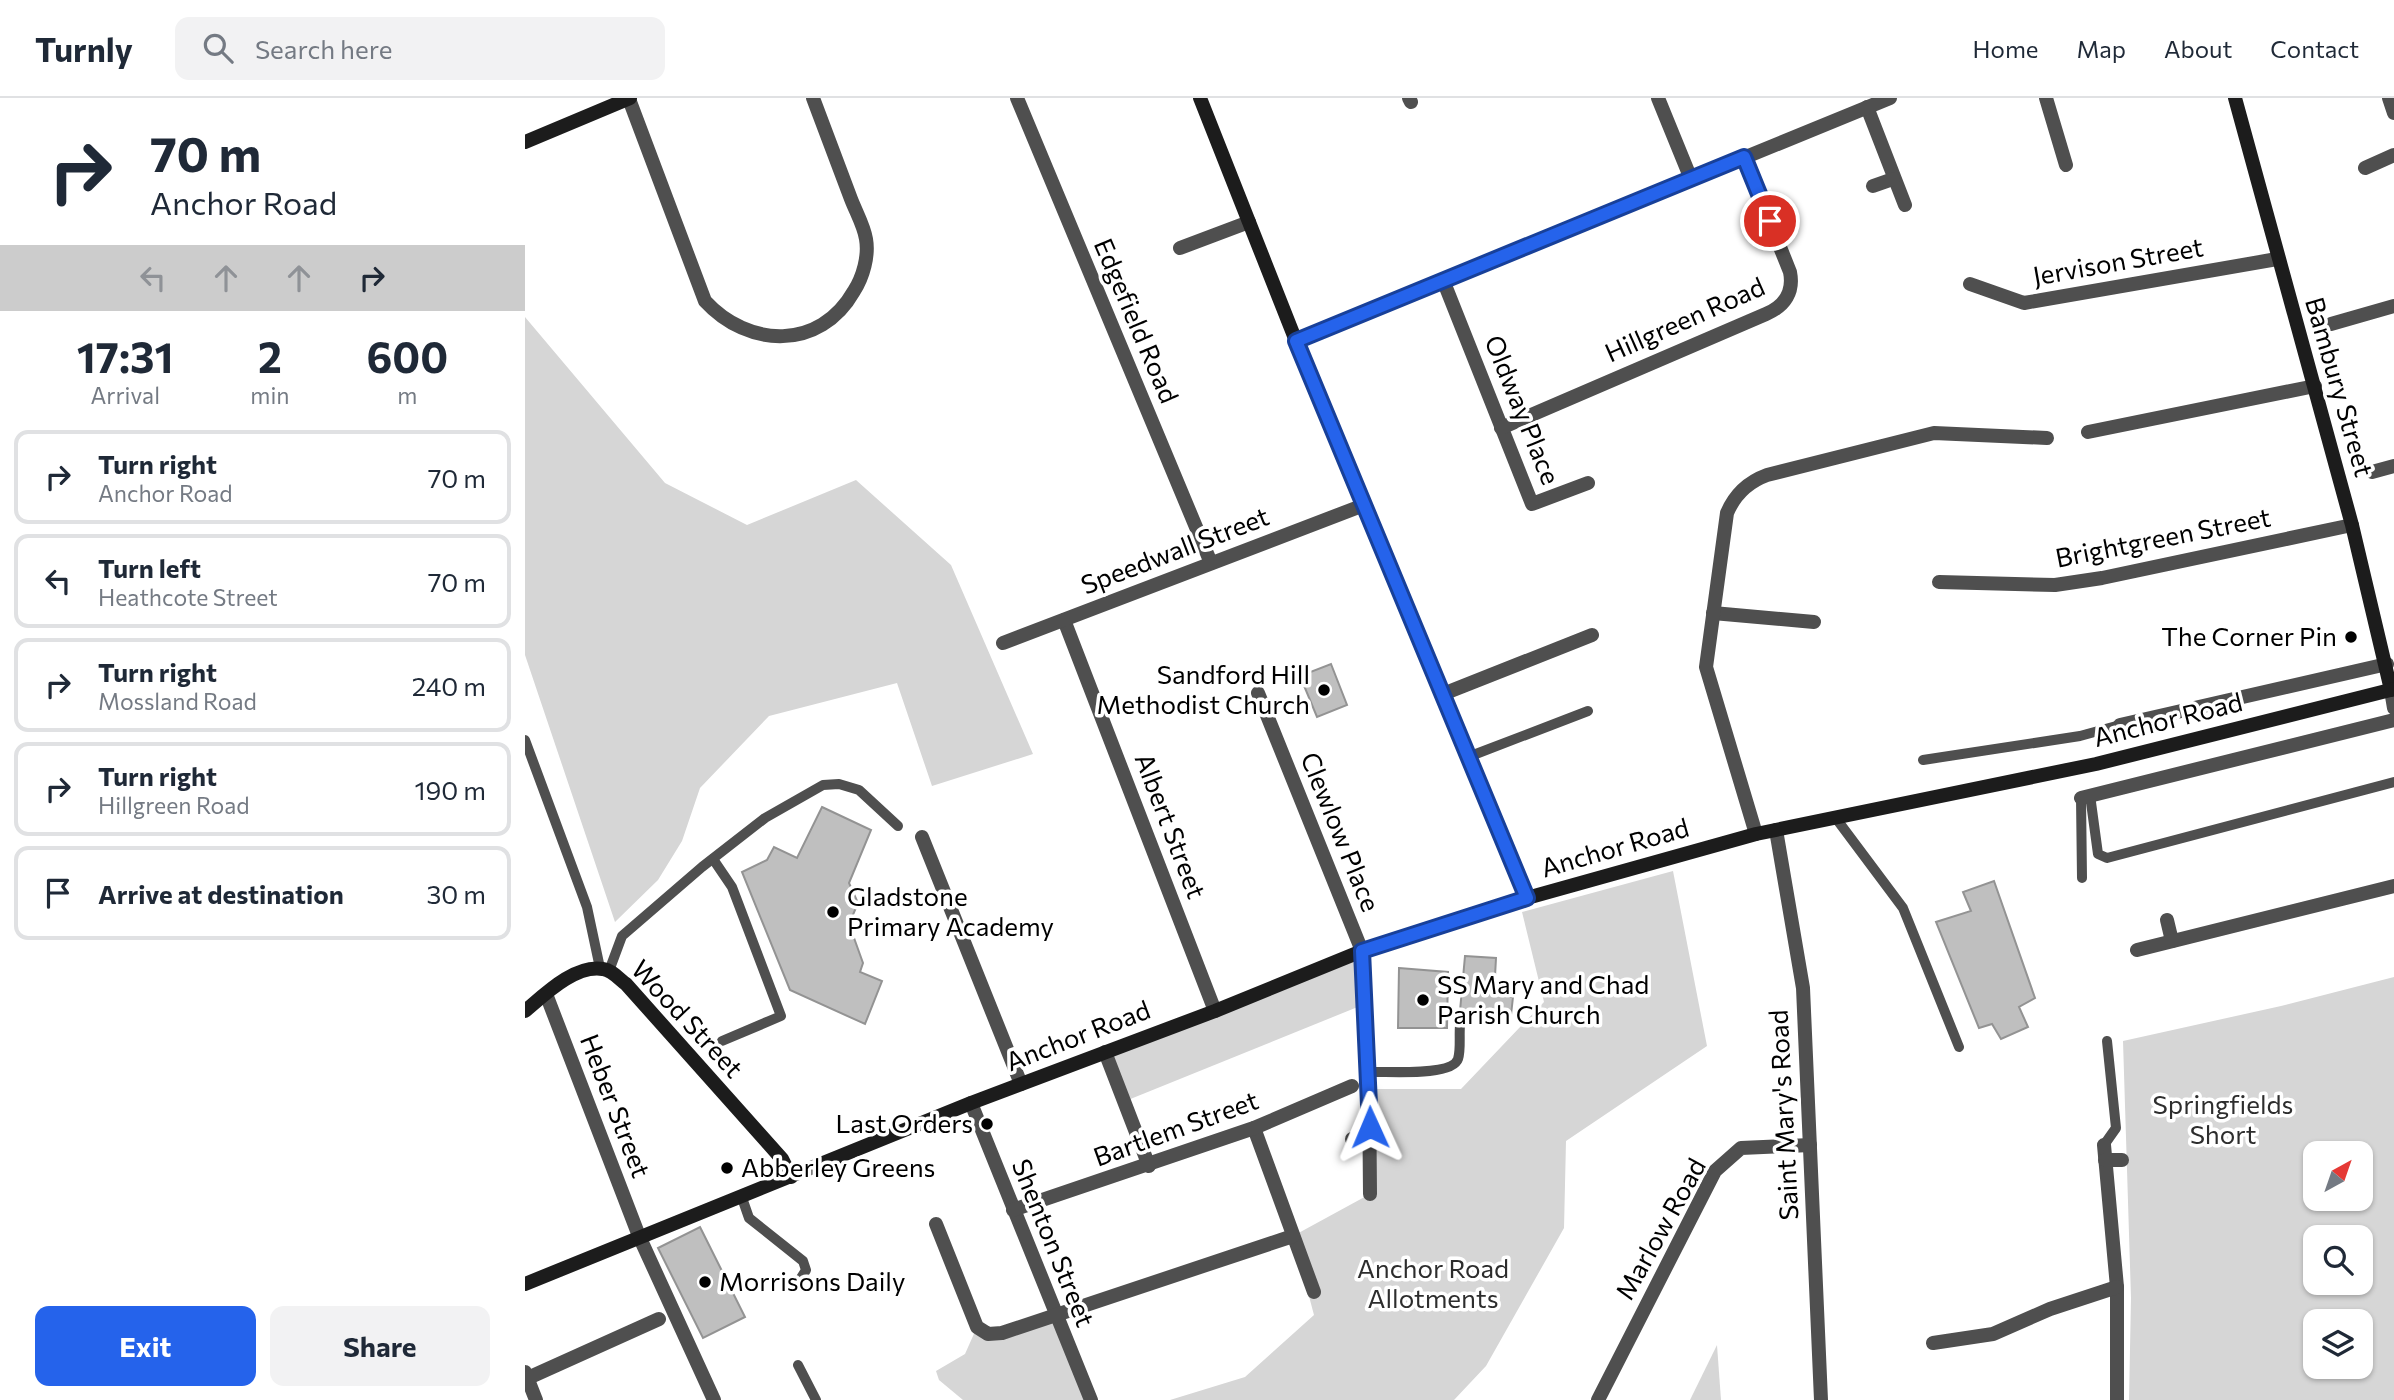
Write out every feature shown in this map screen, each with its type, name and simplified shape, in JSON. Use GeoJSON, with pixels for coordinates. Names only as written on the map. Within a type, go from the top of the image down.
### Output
{"type":"FeatureCollection","features":[{"type":"Feature","properties":{"kind":"main road"},"geometry":{"type":"LineString","coordinates":[[525,142],[629,98]]}},
{"type":"Feature","properties":{"kind":"main road"},"geometry":{"type":"LineString","coordinates":[[1200,98],[1296,341],[1527,898]]}},
{"type":"Feature","properties":{"kind":"main road","name":"Bambury Street"},"geometry":{"type":"LineString","coordinates":[[2235,98],[2277,259],[2315,386],[2393,689]]}},
{"type":"Feature","properties":{"kind":"main road","name":"Anchor Road"},"geometry":{"type":"LineString","coordinates":[[525,1284],[971,1103],[1215,1011],[1362,951],[1527,898],[1756,834],[2096,764],[2393,689]]}},
{"type":"Feature","properties":{"kind":"main road","name":"Wood Street"},"geometry":{"type":"LineString","coordinates":[[525,1012],[573,976],[605,969],[626,984],[772,1149],[791,1177]]}},
{"type":"Feature","properties":{"kind":"street"},"geometry":{"type":"LineString","coordinates":[[629,98],[705,301],[734,326],[771,337],[801,333],[829,320],[851,298],[866,255],[866,239],[813,98]]}},
{"type":"Feature","properties":{"kind":"street","name":"Edgefield Road"},"geometry":{"type":"LineString","coordinates":[[1017,98],[1211,563]]}},
{"type":"Feature","properties":{"kind":"street"},"geometry":{"type":"LineString","coordinates":[[1658,98],[1691,179]]}},
{"type":"Feature","properties":{"kind":"street"},"geometry":{"type":"LineString","coordinates":[[1296,341],[1890,98]]}},
{"type":"Feature","properties":{"kind":"street"},"geometry":{"type":"LineString","coordinates":[[2046,98],[2066,165]]}},
{"type":"Feature","properties":{"kind":"street"},"geometry":{"type":"LineString","coordinates":[[2389,98],[2394,113]]}},
{"type":"Feature","properties":{"kind":"street"},"geometry":{"type":"LineString","coordinates":[[1867,107],[1905,205]]}},
{"type":"Feature","properties":{"kind":"street"},"geometry":{"type":"LineString","coordinates":[[2365,167],[2394,155]]}},
{"type":"Feature","properties":{"kind":"street","name":"Hillgreen Road"},"geometry":{"type":"LineString","coordinates":[[1501,428],[1773,311],[1784,302],[1791,288],[1790,272],[1744,157]]}},
{"type":"Feature","properties":{"kind":"street"},"geometry":{"type":"LineString","coordinates":[[1873,186],[1893,179]]}},
{"type":"Feature","properties":{"kind":"street"},"geometry":{"type":"LineString","coordinates":[[1180,248],[1249,222]]}},
{"type":"Feature","properties":{"kind":"street","name":"Jervison Street"},"geometry":{"type":"LineString","coordinates":[[1970,284],[2024,303],[2277,259]]}},
{"type":"Feature","properties":{"kind":"street","name":"Oldway Place"},"geometry":{"type":"LineString","coordinates":[[1443,280],[1532,504],[1588,483]]}},
{"type":"Feature","properties":{"kind":"street"},"geometry":{"type":"LineString","coordinates":[[2331,324],[2394,306]]}},
{"type":"Feature","properties":{"kind":"street"},"geometry":{"type":"LineString","coordinates":[[2088,432],[2315,386]]}},
{"type":"Feature","properties":{"kind":"street"},"geometry":{"type":"LineString","coordinates":[[1756,834],[1706,667],[1727,513],[1743,489],[1759,478],[1934,433],[2047,439]]}},
{"type":"Feature","properties":{"kind":"street"},"geometry":{"type":"LineString","coordinates":[[2372,472],[2394,466]]}},
{"type":"Feature","properties":{"kind":"street","name":"Speedwall Street"},"geometry":{"type":"LineString","coordinates":[[1003,643],[1364,505]]}},
{"type":"Feature","properties":{"kind":"street","name":"Brightgreen Street"},"geometry":{"type":"LineString","coordinates":[[1939,582],[2055,585],[2102,578],[2352,525]]}},
{"type":"Feature","properties":{"kind":"street"},"geometry":{"type":"LineString","coordinates":[[1713,613],[1814,622]]}},
{"type":"Feature","properties":{"kind":"street","name":"Albert Street"},"geometry":{"type":"LineString","coordinates":[[1064,620],[1215,1011]]}},
{"type":"Feature","properties":{"kind":"street"},"geometry":{"type":"LineString","coordinates":[[1443,694],[1592,635]]}},
{"type":"Feature","properties":{"kind":"street"},"geometry":{"type":"LineString","coordinates":[[2120,725],[2387,664]]}},
{"type":"Feature","properties":{"kind":"street"},"geometry":{"type":"LineString","coordinates":[[2393,689],[2394,708]]}},
{"type":"Feature","properties":{"kind":"street","name":"Clewlow Place"},"geometry":{"type":"LineString","coordinates":[[1258,693],[1362,951],[1369,1072],[1370,1194]]}},
{"type":"Feature","properties":{"kind":"street"},"geometry":{"type":"LineString","coordinates":[[2085,797],[2394,720]]}},
{"type":"Feature","properties":{"kind":"street","name":"Saint Mary's Road"},"geometry":{"type":"LineString","coordinates":[[1776,830],[1803,988],[1821,1400]]}},
{"type":"Feature","properties":{"kind":"street"},"geometry":{"type":"LineString","coordinates":[[922,837],[1021,1084]]}},
{"type":"Feature","properties":{"kind":"street"},"geometry":{"type":"LineString","coordinates":[[2137,950],[2394,886]]}},
{"type":"Feature","properties":{"kind":"street"},"geometry":{"type":"LineString","coordinates":[[2168,920],[2172,942]]}},
{"type":"Feature","properties":{"kind":"street","name":"Heber Street"},"geometry":{"type":"LineString","coordinates":[[546,994],[639,1236],[712,1400]]}},
{"type":"Feature","properties":{"kind":"street"},"geometry":{"type":"LineString","coordinates":[[1105,1052],[1149,1166]]}},
{"type":"Feature","properties":{"kind":"street","name":"Bartlem Street"},"geometry":{"type":"LineString","coordinates":[[1013,1210],[1149,1166],[1254,1128],[1352,1086]]}},
{"type":"Feature","properties":{"kind":"street","name":"Shenton Street"},"geometry":{"type":"LineString","coordinates":[[971,1103],[1091,1400]]}},
{"type":"Feature","properties":{"kind":"street"},"geometry":{"type":"LineString","coordinates":[[1254,1128],[1314,1292]]}},
{"type":"Feature","properties":{"kind":"street"},"geometry":{"type":"LineString","coordinates":[[1352,1139],[1370,1139]]}},
{"type":"Feature","properties":{"kind":"street","name":"Marlow Road"},"geometry":{"type":"LineString","coordinates":[[1598,1400],[1715,1171],[1741,1148],[1810,1145]]}},
{"type":"Feature","properties":{"kind":"street"},"geometry":{"type":"LineString","coordinates":[[2117,1400],[2117,1287],[2104,1152],[2122,1160]]}},
{"type":"Feature","properties":{"kind":"street"},"geometry":{"type":"LineString","coordinates":[[936,1224],[977,1327],[988,1334],[1002,1334],[1054,1314],[1293,1236]]}},
{"type":"Feature","properties":{"kind":"street"},"geometry":{"type":"LineString","coordinates":[[1933,1343],[1993,1334],[2063,1304],[2117,1287]]}},
{"type":"Feature","properties":{"kind":"street"},"geometry":{"type":"LineString","coordinates":[[535,1400],[527,1375],[659,1319]]}},
{"type":"Feature","properties":{"kind":"lane"},"geometry":{"type":"LineString","coordinates":[[1468,757],[1588,711]]}},
{"type":"Feature","properties":{"kind":"lane"},"geometry":{"type":"LineString","coordinates":[[1923,760],[2080,736],[2120,725]]}},
{"type":"Feature","properties":{"kind":"lane"},"geometry":{"type":"LineString","coordinates":[[525,740],[587,907],[605,969]]}},
{"type":"Feature","properties":{"kind":"lane"},"geometry":{"type":"LineString","coordinates":[[2085,797],[2098,854],[2107,858],[2394,782]]}},
{"type":"Feature","properties":{"kind":"lane"},"geometry":{"type":"LineString","coordinates":[[605,969],[622,936],[713,859],[765,818],[823,785],[839,784],[859,790],[898,826]]}},
{"type":"Feature","properties":{"kind":"lane"},"geometry":{"type":"LineString","coordinates":[[2082,878],[2085,797]]}},
{"type":"Feature","properties":{"kind":"lane"},"geometry":{"type":"LineString","coordinates":[[1835,817],[1903,908],[1959,1047]]}},
{"type":"Feature","properties":{"kind":"lane"},"geometry":{"type":"LineString","coordinates":[[713,859],[732,887],[781,1016],[722,1041]]}},
{"type":"Feature","properties":{"kind":"lane"},"geometry":{"type":"LineString","coordinates":[[1369,1072],[1440,1070],[1451,1067],[1458,1059],[1459,1026]]}},
{"type":"Feature","properties":{"kind":"lane"},"geometry":{"type":"LineString","coordinates":[[2104,1152],[2116,1128],[2107,1041]]}},
{"type":"Feature","properties":{"kind":"lane"},"geometry":{"type":"LineString","coordinates":[[741,1195],[749,1218],[803,1261],[806,1270],[801,1278]]}},
{"type":"Feature","properties":{"kind":"lane"},"geometry":{"type":"LineString","coordinates":[[799,1365],[816,1400]]}},
{"type":"Feature","properties":{"kind":"green space"},"geometry":{"type":"Polygon","coordinates":[[[525,317],[665,483],[747,525],[856,480],[951,565],[1033,754],[932,786],[897,683],[769,716],[700,788],[682,841],[658,880],[615,922],[525,655],[525,317]]]}},
{"type":"Feature","properties":{"kind":"green space","name":"Anchor Road Allotments"},"geometry":{"type":"Polygon","coordinates":[[[1673,871],[1707,1046],[1566,1141],[1564,1228],[1486,1366],[1454,1400],[1170,1400],[1245,1377],[1314,1315],[1293,1236],[1370,1194],[1369,1089],[1461,1089],[1544,1002],[1522,912],[1673,871]]]}},
{"type":"Feature","properties":{"kind":"green space"},"geometry":{"type":"Polygon","coordinates":[[[1362,951],[1370,1002],[1123,1102],[1105,1052],[1362,951]]]}},
{"type":"Feature","properties":{"kind":"green space","name":"Springfields Short"},"geometry":{"type":"Polygon","coordinates":[[[2394,977],[2394,1400],[2129,1400],[2131,1298],[2123,1041],[2281,1006],[2394,977]]]}},
{"type":"Feature","properties":{"kind":"green space"},"geometry":{"type":"Polygon","coordinates":[[[1054,1314],[1091,1400],[963,1400],[939,1380],[936,1371],[965,1354],[977,1327],[988,1334],[1054,1314]]]}},
{"type":"Feature","properties":{"kind":"green space"},"geometry":{"type":"Polygon","coordinates":[[[1717,1345],[1721,1400],[1690,1400],[1717,1345]]]}},
{"type":"Feature","properties":{"kind":"building","name":"Sandford Hill Methodist Church"},"geometry":{"type":"Polygon","coordinates":[[[1331,664],[1347,705],[1317,717],[1300,676],[1331,664]]]}},
{"type":"Feature","properties":{"kind":"building"},"geometry":{"type":"Polygon","coordinates":[[[822,807],[871,830],[849,883],[858,903],[849,924],[863,963],[860,972],[882,981],[865,1024],[790,990],[742,872],[767,860],[774,847],[797,858],[822,807]]]}},
{"type":"Feature","properties":{"kind":"building"},"geometry":{"type":"Polygon","coordinates":[[[1994,881],[2035,998],[2019,1007],[2028,1027],[2001,1039],[1992,1024],[1979,1028],[1936,922],[1971,911],[1963,892],[1994,881]]]}},
{"type":"Feature","properties":{"kind":"building"},"geometry":{"type":"Polygon","coordinates":[[[1465,956],[1496,958],[1494,995],[1513,997],[1511,1015],[1460,1011],[1465,956]]]}},
{"type":"Feature","properties":{"kind":"building","name":"SS Mary and Chad Parish Church"},"geometry":{"type":"Polygon","coordinates":[[[1399,968],[1448,972],[1447,1028],[1398,1028],[1399,968]]]}},
{"type":"Feature","properties":{"kind":"building"},"geometry":{"type":"Polygon","coordinates":[[[700,1227],[745,1317],[703,1338],[658,1248],[700,1227]]]}},
{"type":"Feature","properties":{"kind":"place","name":"The Corner Pin"},"geometry":{"type":"Point","coordinates":[2351,637]}},
{"type":"Feature","properties":{"kind":"place","name":"Sandford Hill Methodist Church"},"geometry":{"type":"Point","coordinates":[1324,690]}},
{"type":"Feature","properties":{"kind":"place","name":"Gladstone Primary Academy"},"geometry":{"type":"Point","coordinates":[833,912]}},
{"type":"Feature","properties":{"kind":"place","name":"SS Mary and Chad Parish Church"},"geometry":{"type":"Point","coordinates":[1423,1000]}},
{"type":"Feature","properties":{"kind":"place","name":"Last Orders"},"geometry":{"type":"Point","coordinates":[987,1124]}},
{"type":"Feature","properties":{"kind":"place","name":"Abberley Greens"},"geometry":{"type":"Point","coordinates":[727,1168]}},
{"type":"Feature","properties":{"kind":"place","name":"Morrisons Daily"},"geometry":{"type":"Point","coordinates":[705,1282]}},
{"type":"Feature","properties":{"kind":"route"},"geometry":{"type":"LineString","coordinates":[[1370,1127],[1362,951],[1527,898],[1296,341],[1744,157],[1770,221]]}}]}
